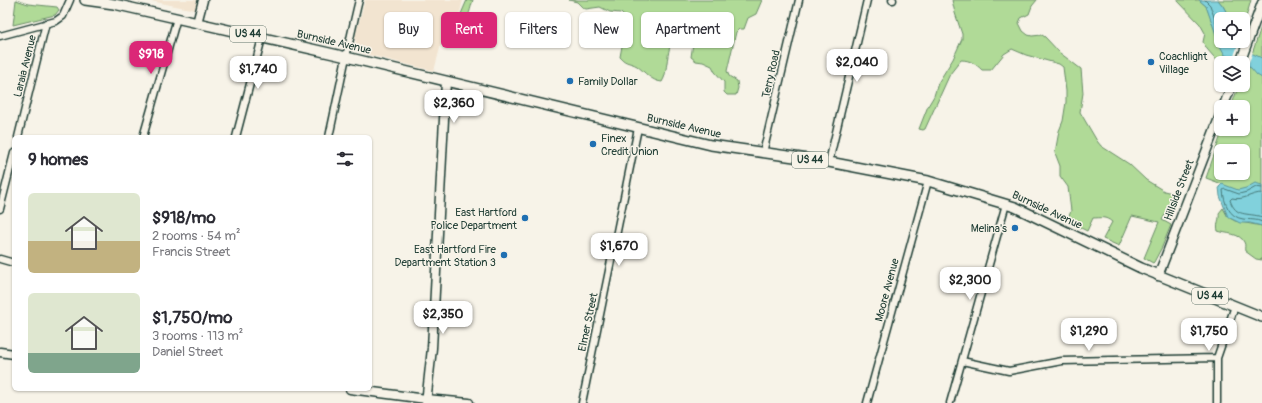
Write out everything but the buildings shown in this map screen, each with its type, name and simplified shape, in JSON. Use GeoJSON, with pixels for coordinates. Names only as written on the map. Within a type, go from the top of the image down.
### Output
{"type":"FeatureCollection","features":[{"type":"Feature","properties":{"kind":"main road","name":"Burnside Avenue"},"geometry":{"type":"LineString","coordinates":[[85,0],[114,4],[346,57],[711,145],[829,162],[928,181],[1006,204],[1158,276],[1262,317]]}},
{"type":"Feature","properties":{"kind":"main road"},"geometry":{"type":"LineString","coordinates":[[197,23],[203,0]]}},
{"type":"Feature","properties":{"kind":"main road"},"geometry":{"type":"LineString","coordinates":[[1242,56],[1262,3]]}},
{"type":"Feature","properties":{"kind":"main road"},"geometry":{"type":"LineString","coordinates":[[426,401],[432,348],[446,81]]}},
{"type":"Feature","properties":{"kind":"main road","name":"Hillside Street"},"geometry":{"type":"LineString","coordinates":[[1158,276],[1214,131]]}},
{"type":"Feature","properties":{"kind":"main road"},"geometry":{"type":"LineString","coordinates":[[0,352],[12,354]]}},
{"type":"Feature","properties":{"kind":"main road"},"geometry":{"type":"LineString","coordinates":[[363,391],[426,401],[469,403]]}},
{"type":"Feature","properties":{"kind":"street"},"geometry":{"type":"LineString","coordinates":[[0,36],[56,21],[63,16],[70,0]]}},
{"type":"Feature","properties":{"kind":"street"},"geometry":{"type":"LineString","coordinates":[[329,135],[359,0]]}},
{"type":"Feature","properties":{"kind":"street","name":"Terry Road"},"geometry":{"type":"LineString","coordinates":[[762,153],[798,0]]}},
{"type":"Feature","properties":{"kind":"street"},"geometry":{"type":"LineString","coordinates":[[829,162],[867,0]]}},
{"type":"Feature","properties":{"kind":"street"},"geometry":{"type":"LineString","coordinates":[[144,135],[177,18]]}},
{"type":"Feature","properties":{"kind":"street","name":"Laraia Avenue"},"geometry":{"type":"LineString","coordinates":[[18,135],[46,23]]}},
{"type":"Feature","properties":{"kind":"street"},"geometry":{"type":"LineString","coordinates":[[237,135],[262,38]]}},
{"type":"Feature","properties":{"kind":"street","name":"Elmer Street"},"geometry":{"type":"LineString","coordinates":[[582,403],[638,128]]}},
{"type":"Feature","properties":{"kind":"street"},"geometry":{"type":"LineString","coordinates":[[0,209],[12,161]]}},
{"type":"Feature","properties":{"kind":"street","name":"Moore Avenue"},"geometry":{"type":"LineString","coordinates":[[867,403],[928,181]]}},
{"type":"Feature","properties":{"kind":"street"},"geometry":{"type":"LineString","coordinates":[[950,403],[1006,204]]}},
{"type":"Feature","properties":{"kind":"street"},"geometry":{"type":"LineString","coordinates":[[0,259],[12,262]]}},
{"type":"Feature","properties":{"kind":"street"},"geometry":{"type":"LineString","coordinates":[[1218,403],[1217,358],[1234,306]]}},
{"type":"Feature","properties":{"kind":"street"},"geometry":{"type":"LineString","coordinates":[[962,362],[1009,371],[1062,361],[1217,358]]}},
{"type":"Feature","properties":{"kind":"shaded area"},"geometry":{"type":"Polygon","coordinates":[[[146,0],[197,0],[195,10],[146,0]]]}},
{"type":"Feature","properties":{"kind":"shaded area"},"geometry":{"type":"Polygon","coordinates":[[[365,0],[463,0],[460,12],[441,12],[441,44],[434,71],[365,54],[359,50],[355,37],[365,0]]]}},
{"type":"Feature","properties":{"kind":"green space"},"geometry":{"type":"Polygon","coordinates":[[[16,0],[28,4],[57,7],[59,10],[55,15],[13,25],[16,0]]]}},
{"type":"Feature","properties":{"kind":"green space"},"geometry":{"type":"Polygon","coordinates":[[[467,0],[473,0],[469,12],[462,12],[467,0]]]}},
{"type":"Feature","properties":{"kind":"green space"},"geometry":{"type":"Polygon","coordinates":[[[569,0],[762,0],[756,14],[748,18],[744,29],[739,29],[736,32],[734,41],[734,12],[641,12],[641,48],[670,48],[662,82],[651,78],[637,66],[626,62],[620,57],[622,48],[633,48],[633,12],[610,12],[600,7],[586,9],[577,2],[569,0]]]}},
{"type":"Feature","properties":{"kind":"green space"},"geometry":{"type":"Polygon","coordinates":[[[952,0],[1037,0],[1032,6],[1029,14],[1021,18],[1019,23],[1023,31],[1028,35],[1042,35],[1060,53],[1081,69],[1083,93],[1080,112],[1097,141],[1101,146],[1129,164],[1146,180],[1164,191],[1172,193],[1175,198],[1162,220],[1171,225],[1162,247],[1153,263],[1144,258],[1159,222],[1132,216],[1119,246],[1103,239],[1112,222],[1107,219],[1093,218],[1087,231],[1067,221],[1071,211],[1068,187],[1060,176],[1060,166],[1055,153],[1066,102],[1063,67],[1059,64],[1026,55],[1012,49],[1004,54],[991,70],[982,70],[973,63],[961,60],[950,74],[925,129],[919,129],[928,106],[934,96],[938,83],[953,59],[962,39],[962,34],[952,0]]]}},
{"type":"Feature","properties":{"kind":"green space"},"geometry":{"type":"Polygon","coordinates":[[[1177,0],[1199,0],[1206,6],[1214,27],[1214,48],[1222,48],[1225,55],[1227,56],[1214,57],[1207,49],[1203,42],[1205,33],[1200,24],[1177,0]]]}},
{"type":"Feature","properties":{"kind":"green space"},"geometry":{"type":"Polygon","coordinates":[[[1218,0],[1251,0],[1248,12],[1226,12],[1218,0]]]}},
{"type":"Feature","properties":{"kind":"green space"},"geometry":{"type":"Polygon","coordinates":[[[1262,24],[1262,221],[1222,184],[1206,178],[1214,155],[1214,180],[1250,180],[1250,144],[1218,144],[1221,136],[1250,136],[1250,100],[1234,100],[1236,92],[1250,92],[1250,60],[1262,24]]]}},
{"type":"Feature","properties":{"kind":"green space"},"geometry":{"type":"Polygon","coordinates":[[[692,48],[732,48],[727,71],[729,76],[737,81],[738,88],[736,95],[727,95],[724,92],[724,82],[712,66],[696,61],[691,57],[692,48]]]}},
{"type":"Feature","properties":{"kind":"green space"},"geometry":{"type":"Polygon","coordinates":[[[1223,208],[1228,217],[1235,221],[1262,226],[1262,260],[1256,259],[1245,251],[1245,243],[1239,237],[1218,231],[1217,226],[1219,213],[1223,208]]]}},
{"type":"Feature","properties":{"kind":"water"},"geometry":{"type":"Polygon","coordinates":[[[1199,0],[1218,0],[1226,12],[1214,12],[1214,29],[1206,6],[1199,0]]]}},
{"type":"Feature","properties":{"kind":"water"},"geometry":{"type":"Polygon","coordinates":[[[1221,48],[1240,48],[1262,58],[1262,78],[1250,68],[1250,56],[1225,55],[1221,48]]]}},
{"type":"Feature","properties":{"kind":"water"},"geometry":{"type":"Polygon","coordinates":[[[1255,183],[1262,185],[1262,226],[1250,223],[1240,223],[1228,217],[1220,196],[1219,187],[1222,184],[1238,190],[1255,183]]]}},
{"type":"Feature","properties":{"kind":"pier"},"geometry":{"type":"Polygon","coordinates":[[[1237,48],[1244,48],[1253,52],[1250,60],[1250,56],[1234,56],[1237,48]]]}},
{"type":"Feature","properties":{"kind":"place","name":"Coachlight Village"},"geometry":{"type":"Point","coordinates":[1151,62]}},
{"type":"Feature","properties":{"kind":"place","name":"Family Dollar"},"geometry":{"type":"Point","coordinates":[570,81]}},
{"type":"Feature","properties":{"kind":"place","name":"Finex Credit Union"},"geometry":{"type":"Point","coordinates":[593,144]}},
{"type":"Feature","properties":{"kind":"place","name":"East Hartford Police Department"},"geometry":{"type":"Point","coordinates":[525,218]}},
{"type":"Feature","properties":{"kind":"place","name":"Melina's"},"geometry":{"type":"Point","coordinates":[1015,228]}},
{"type":"Feature","properties":{"kind":"place","name":"East Hartford Fire Department Station 3"},"geometry":{"type":"Point","coordinates":[504,255]}}]}
